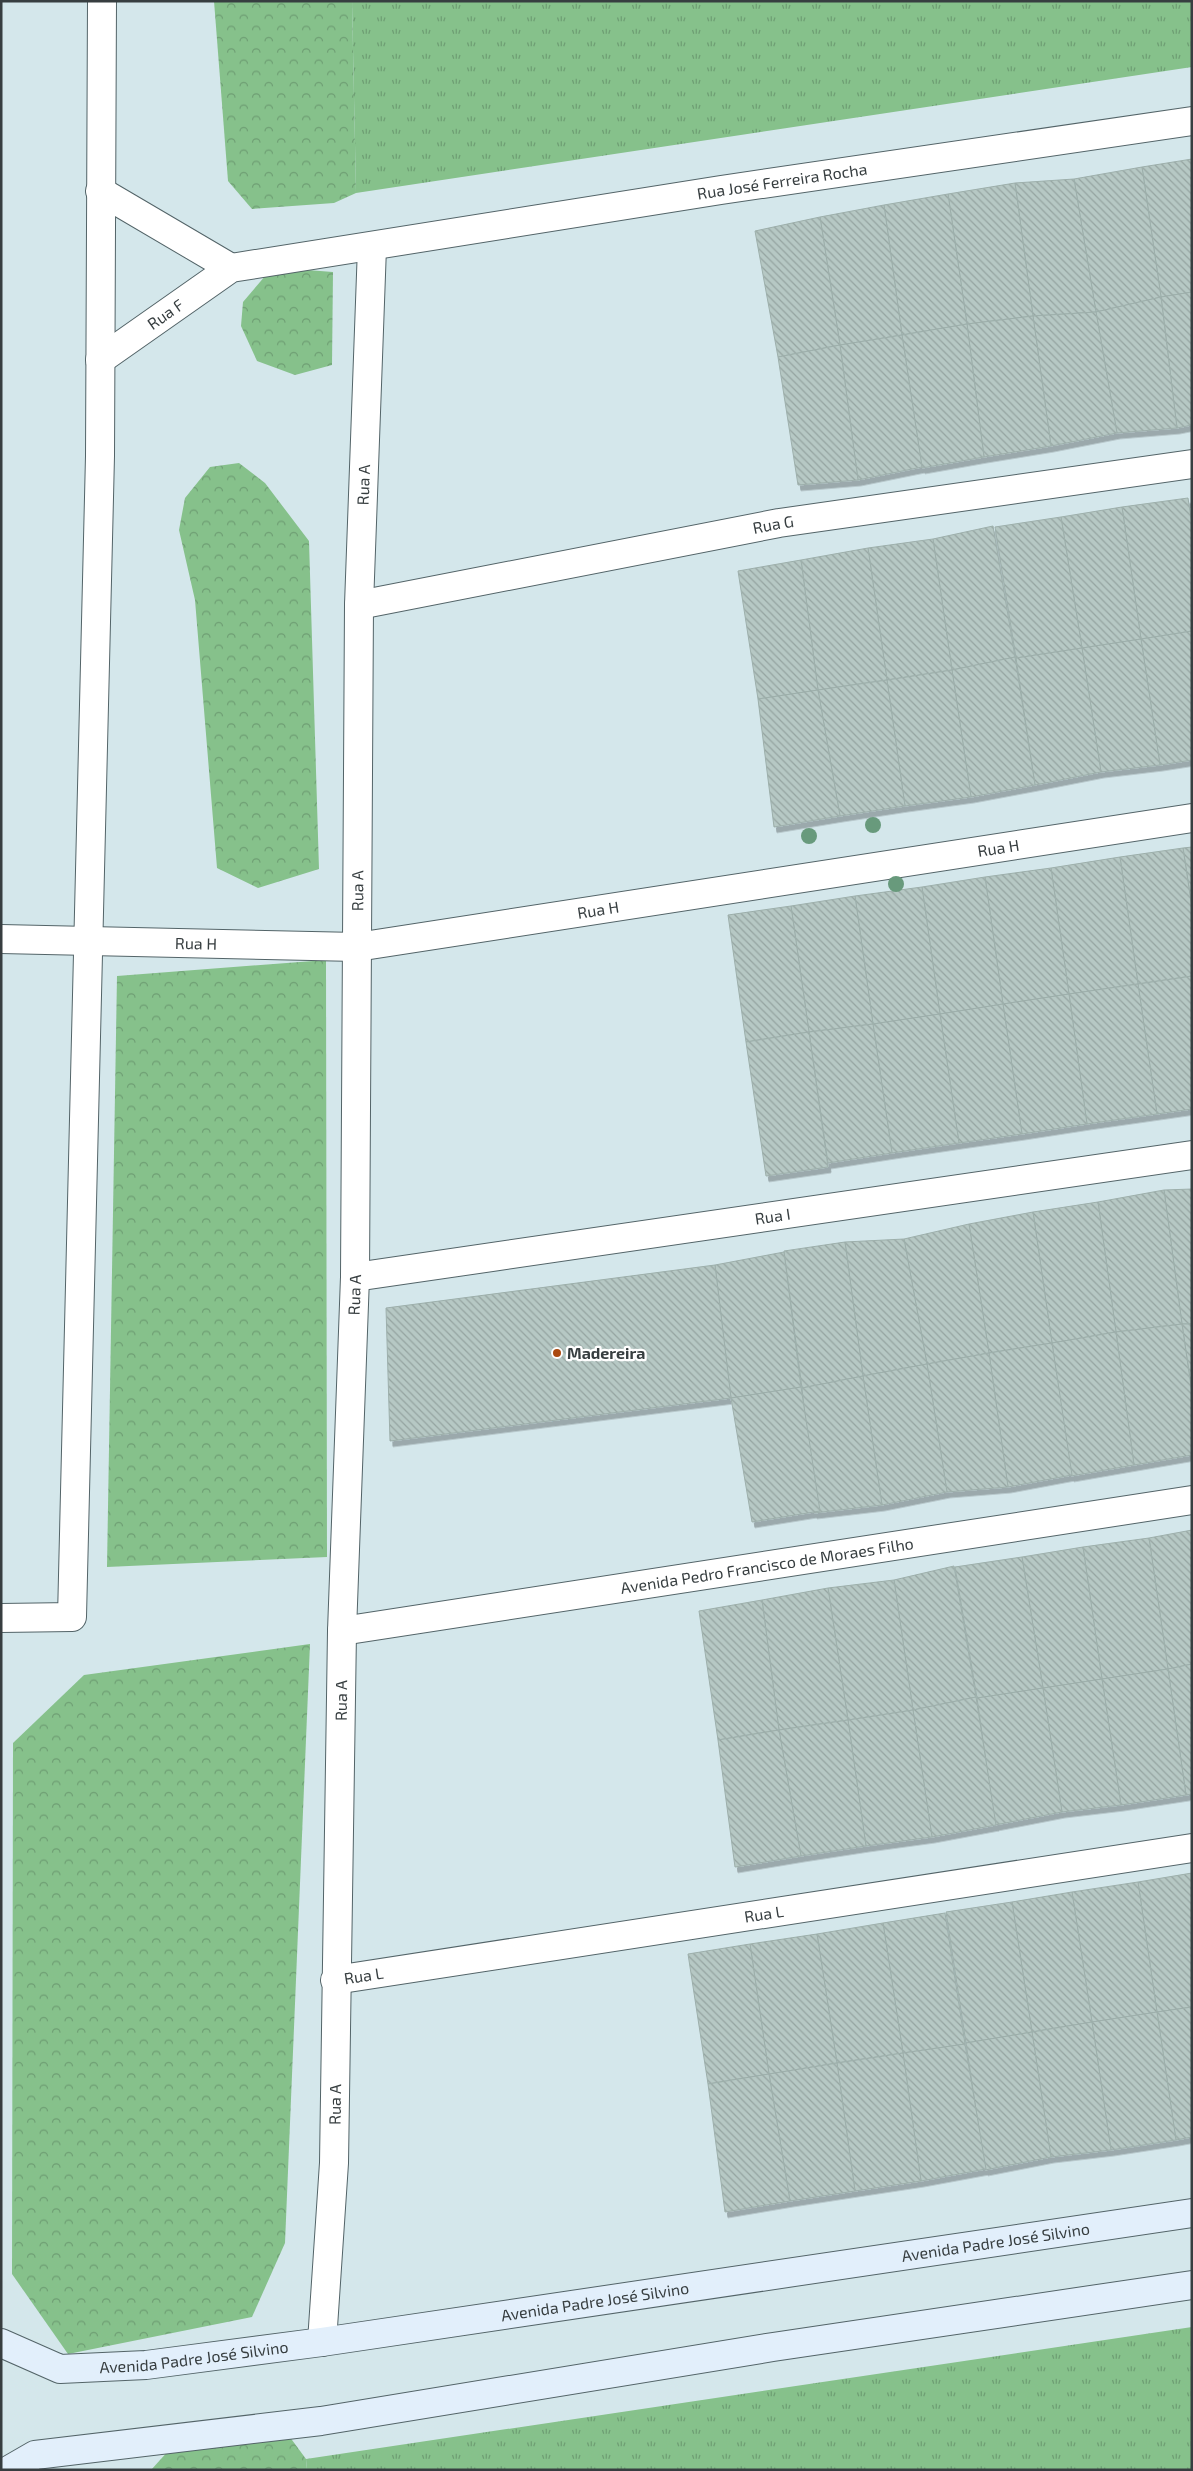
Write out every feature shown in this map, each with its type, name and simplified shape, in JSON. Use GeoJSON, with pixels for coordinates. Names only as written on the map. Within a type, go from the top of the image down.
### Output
{"type":"FeatureCollection","features":[{"type":"Feature","properties":{"kind":"main road","name":"Avenida Padre José Silvino"},"geometry":{"type":"LineString","coordinates":[[1,2343],[60,2368],[146,2365],[322,2342],[1192,2213]]}},
{"type":"Feature","properties":{"kind":"main road"},"geometry":{"type":"LineString","coordinates":[[9,2470],[35,2455],[322,2420],[763,2348],[1192,2285]]}},
{"type":"Feature","properties":{"kind":"street"},"geometry":{"type":"LineString","coordinates":[[1,1618],[72,1617],[90,940],[100,456],[102,1]]}},
{"type":"Feature","properties":{"kind":"street","name":"Rua José Ferreira Rocha"},"geometry":{"type":"LineString","coordinates":[[372,247],[721,190],[1192,121]]}},
{"type":"Feature","properties":{"kind":"street"},"geometry":{"type":"LineString","coordinates":[[100,191],[231,268]]}},
{"type":"Feature","properties":{"kind":"street","name":"Rua F"},"geometry":{"type":"LineString","coordinates":[[100,360],[231,268],[372,247]]}},
{"type":"Feature","properties":{"kind":"street","name":"Rua A"},"geometry":{"type":"LineString","coordinates":[[322,2342],[334,2163],[335,1980],[342,1631],[355,1277],[359,605],[372,247]]}},
{"type":"Feature","properties":{"kind":"street","name":"Rua G"},"geometry":{"type":"LineString","coordinates":[[359,605],[779,523],[1192,464]]}},
{"type":"Feature","properties":{"kind":"street","name":"Rua H"},"geometry":{"type":"LineString","coordinates":[[1,939],[357,947],[1192,818]]}},
{"type":"Feature","properties":{"kind":"street","name":"Rua I"},"geometry":{"type":"LineString","coordinates":[[355,1277],[1192,1155]]}},
{"type":"Feature","properties":{"kind":"street","name":"Avenida Pedro Francisco de Moraes Filho"},"geometry":{"type":"LineString","coordinates":[[342,1631],[1192,1500]]}},
{"type":"Feature","properties":{"kind":"street","name":"Rua L"},"geometry":{"type":"LineString","coordinates":[[335,1980],[1192,1848]]}},
{"type":"Feature","properties":{"kind":"green space"},"geometry":{"type":"Polygon","coordinates":[[[214,1],[352,1],[356,193],[334,203],[252,209],[228,181],[214,1]]]}},
{"type":"Feature","properties":{"kind":"green space"},"geometry":{"type":"Polygon","coordinates":[[[352,1],[1192,1],[1192,67],[356,193],[352,1]]]}},
{"type":"Feature","properties":{"kind":"green space"},"geometry":{"type":"Polygon","coordinates":[[[294,269],[333,272],[332,365],[295,375],[257,361],[241,326],[243,302],[266,275],[294,269]]]}},
{"type":"Feature","properties":{"kind":"green space"},"geometry":{"type":"Polygon","coordinates":[[[239,463],[265,483],[309,541],[319,869],[258,888],[217,868],[195,600],[179,530],[185,498],[210,467],[239,463]]]}},
{"type":"Feature","properties":{"kind":"green space"},"geometry":{"type":"Polygon","coordinates":[[[326,960],[327,1557],[107,1567],[117,976],[326,960]]]}},
{"type":"Feature","properties":{"kind":"green space"},"geometry":{"type":"Polygon","coordinates":[[[310,1644],[285,2243],[252,2317],[68,2354],[12,2274],[13,1743],[84,1675],[310,1644]]]}},
{"type":"Feature","properties":{"kind":"green space"},"geometry":{"type":"Polygon","coordinates":[[[1192,2327],[1192,2470],[307,2470],[306,2459],[1192,2327]]]}},
{"type":"Feature","properties":{"kind":"green space"},"geometry":{"type":"Polygon","coordinates":[[[281,2425],[306,2459],[307,2470],[151,2470],[170,2449],[281,2425]]]}},
{"type":"Feature","properties":{"kind":"building"},"geometry":{"type":"Polygon","coordinates":[[[1192,159],[1192,292],[1161,297],[1142,167],[1192,159]]]}},
{"type":"Feature","properties":{"kind":"building"},"geometry":{"type":"Polygon","coordinates":[[[1142,167],[1161,297],[1096,312],[1074,179],[1142,167]]]}},
{"type":"Feature","properties":{"kind":"building"},"geometry":{"type":"Polygon","coordinates":[[[1074,179],[1096,312],[1033,316],[1015,183],[1074,179]]]}},
{"type":"Feature","properties":{"kind":"building"},"geometry":{"type":"Polygon","coordinates":[[[1015,183],[1033,316],[967,324],[948,194],[1015,183]]]}},
{"type":"Feature","properties":{"kind":"building"},"geometry":{"type":"Polygon","coordinates":[[[948,194],[967,324],[902,335],[884,205],[948,194]]]}},
{"type":"Feature","properties":{"kind":"building"},"geometry":{"type":"Polygon","coordinates":[[[884,205],[902,335],[840,345],[820,217],[884,205]]]}},
{"type":"Feature","properties":{"kind":"building"},"geometry":{"type":"Polygon","coordinates":[[[820,217],[840,345],[778,357],[755,231],[820,217]]]}},
{"type":"Feature","properties":{"kind":"building"},"geometry":{"type":"Polygon","coordinates":[[[1192,292],[1192,425],[1177,428],[1161,297],[1192,292]]]}},
{"type":"Feature","properties":{"kind":"building"},"geometry":{"type":"Polygon","coordinates":[[[1161,297],[1177,428],[1117,433],[1096,312],[1161,297]]]}},
{"type":"Feature","properties":{"kind":"building"},"geometry":{"type":"Polygon","coordinates":[[[1096,312],[1117,433],[1051,446],[1033,316],[1096,312]]]}},
{"type":"Feature","properties":{"kind":"building"},"geometry":{"type":"Polygon","coordinates":[[[1033,316],[1051,446],[984,457],[967,324],[1033,316]]]}},
{"type":"Feature","properties":{"kind":"building"},"geometry":{"type":"Polygon","coordinates":[[[967,324],[984,457],[922,468],[902,335],[967,324]]]}},
{"type":"Feature","properties":{"kind":"building"},"geometry":{"type":"Polygon","coordinates":[[[902,335],[922,467],[858,480],[840,345],[902,335]]]}},
{"type":"Feature","properties":{"kind":"building"},"geometry":{"type":"Polygon","coordinates":[[[840,345],[858,480],[798,485],[778,357],[840,345]]]}},
{"type":"Feature","properties":{"kind":"building"},"geometry":{"type":"Polygon","coordinates":[[[1188,498],[1192,524],[1192,631],[1141,639],[1122,507],[1188,498]]]}},
{"type":"Feature","properties":{"kind":"building"},"geometry":{"type":"Polygon","coordinates":[[[1122,507],[1141,639],[1082,648],[1061,517],[1122,507]]]}},
{"type":"Feature","properties":{"kind":"building"},"geometry":{"type":"Polygon","coordinates":[[[1061,517],[1082,648],[1016,658],[995,527],[1061,517]]]}},
{"type":"Feature","properties":{"kind":"building"},"geometry":{"type":"Polygon","coordinates":[[[993,526],[1015,657],[952,670],[933,539],[993,526]]]}},
{"type":"Feature","properties":{"kind":"building"},"geometry":{"type":"Polygon","coordinates":[[[933,539],[952,670],[887,680],[868,548],[933,539]]]}},
{"type":"Feature","properties":{"kind":"building"},"geometry":{"type":"Polygon","coordinates":[[[868,548],[887,680],[818,690],[801,560],[868,548]]]}},
{"type":"Feature","properties":{"kind":"building"},"geometry":{"type":"Polygon","coordinates":[[[801,560],[818,690],[758,699],[738,571],[801,560]]]}},
{"type":"Feature","properties":{"kind":"building"},"geometry":{"type":"Polygon","coordinates":[[[1192,631],[1192,760],[1160,765],[1141,639],[1192,631]]]}},
{"type":"Feature","properties":{"kind":"building"},"geometry":{"type":"Polygon","coordinates":[[[1141,639],[1160,765],[1101,772],[1082,648],[1141,639]]]}},
{"type":"Feature","properties":{"kind":"building"},"geometry":{"type":"Polygon","coordinates":[[[1082,648],[1101,772],[1035,785],[1016,658],[1082,648]]]}},
{"type":"Feature","properties":{"kind":"building"},"geometry":{"type":"Polygon","coordinates":[[[1015,657],[1035,785],[971,797],[952,670],[1015,657]]]}},
{"type":"Feature","properties":{"kind":"building"},"geometry":{"type":"Polygon","coordinates":[[[952,670],[971,797],[905,806],[887,680],[952,670]]]}},
{"type":"Feature","properties":{"kind":"building"},"geometry":{"type":"Polygon","coordinates":[[[887,680],[905,806],[840,816],[818,690],[887,680]]]}},
{"type":"Feature","properties":{"kind":"building"},"geometry":{"type":"Polygon","coordinates":[[[818,690],[840,816],[774,827],[758,699],[818,690]]]}},
{"type":"Feature","properties":{"kind":"building"},"geometry":{"type":"Polygon","coordinates":[[[1192,847],[1192,908],[1183,848],[1192,847]]]}},
{"type":"Feature","properties":{"kind":"building"},"geometry":{"type":"Polygon","coordinates":[[[1183,848],[1192,908],[1192,976],[1138,984],[1120,857],[1183,848]]]}},
{"type":"Feature","properties":{"kind":"building"},"geometry":{"type":"Polygon","coordinates":[[[1120,857],[1138,984],[1069,994],[1051,868],[1120,857]]]}},
{"type":"Feature","properties":{"kind":"building"},"geometry":{"type":"Polygon","coordinates":[[[1051,868],[1069,994],[1003,1004],[985,877],[1051,868]]]}},
{"type":"Feature","properties":{"kind":"building"},"geometry":{"type":"Polygon","coordinates":[[[985,877],[1003,1004],[940,1014],[922,887],[985,877]]]}},
{"type":"Feature","properties":{"kind":"building"},"geometry":{"type":"Polygon","coordinates":[[[922,887],[940,1014],[873,1024],[855,896],[922,887]]]}},
{"type":"Feature","properties":{"kind":"building"},"geometry":{"type":"Polygon","coordinates":[[[855,896],[873,1024],[809,1032],[791,906],[855,896]]]}},
{"type":"Feature","properties":{"kind":"building"},"geometry":{"type":"Polygon","coordinates":[[[791,906],[809,1032],[746,1042],[728,915],[791,906]]]}},
{"type":"Feature","properties":{"kind":"building"},"geometry":{"type":"Polygon","coordinates":[[[1192,976],[1192,1109],[1157,1114],[1138,984],[1192,976]]]}},
{"type":"Feature","properties":{"kind":"building"},"geometry":{"type":"Polygon","coordinates":[[[1138,984],[1157,1114],[1087,1124],[1069,994],[1138,984]]]}},
{"type":"Feature","properties":{"kind":"building"},"geometry":{"type":"Polygon","coordinates":[[[1069,994],[1087,1124],[1022,1134],[1003,1004],[1069,994]]]}},
{"type":"Feature","properties":{"kind":"building"},"geometry":{"type":"Polygon","coordinates":[[[1003,1004],[1022,1134],[959,1143],[940,1014],[1003,1004]]]}},
{"type":"Feature","properties":{"kind":"building"},"geometry":{"type":"Polygon","coordinates":[[[940,1014],[959,1143],[892,1153],[873,1024],[940,1014]]]}},
{"type":"Feature","properties":{"kind":"building"},"geometry":{"type":"Polygon","coordinates":[[[873,1024],[892,1153],[828,1163],[809,1032],[873,1024]]]}},
{"type":"Feature","properties":{"kind":"building"},"geometry":{"type":"Polygon","coordinates":[[[809,1032],[828,1167],[766,1176],[746,1042],[809,1032]]]}},
{"type":"Feature","properties":{"kind":"building"},"geometry":{"type":"Polygon","coordinates":[[[1192,1189],[1192,1324],[1182,1324],[1164,1190],[1192,1189]]]}},
{"type":"Feature","properties":{"kind":"building"},"geometry":{"type":"Polygon","coordinates":[[[1164,1190],[1182,1324],[1116,1332],[1098,1202],[1164,1190]]]}},
{"type":"Feature","properties":{"kind":"building"},"geometry":{"type":"Polygon","coordinates":[[[1098,1202],[1116,1332],[1052,1343],[1033,1212],[1098,1202]]]}},
{"type":"Feature","properties":{"kind":"building"},"geometry":{"type":"Polygon","coordinates":[[[1033,1212],[1052,1343],[989,1353],[969,1224],[1033,1212]]]}},
{"type":"Feature","properties":{"kind":"building"},"geometry":{"type":"Polygon","coordinates":[[[969,1224],[989,1353],[927,1364],[904,1239],[969,1224]]]}},
{"type":"Feature","properties":{"kind":"building"},"geometry":{"type":"Polygon","coordinates":[[[904,1239],[927,1364],[863,1376],[845,1242],[904,1239]]]}},
{"type":"Feature","properties":{"kind":"building"},"geometry":{"type":"Polygon","coordinates":[[[845,1242],[863,1376],[802,1388],[784,1251],[845,1242]]]}},
{"type":"Feature","properties":{"kind":"building"},"geometry":{"type":"Polygon","coordinates":[[[784,1252],[801,1387],[731,1398],[715,1265],[784,1252]]]}},
{"type":"Feature","properties":{"kind":"building","name":"Madereira"},"geometry":{"type":"Polygon","coordinates":[[[715,1265],[731,1398],[390,1441],[386,1308],[715,1265]]]}},
{"type":"Feature","properties":{"kind":"building"},"geometry":{"type":"Polygon","coordinates":[[[1182,1324],[1192,1324],[1192,1393],[1182,1324]]]}},
{"type":"Feature","properties":{"kind":"building"},"geometry":{"type":"Polygon","coordinates":[[[1182,1324],[1192,1393],[1192,1455],[1134,1465],[1116,1332],[1182,1324]]]}},
{"type":"Feature","properties":{"kind":"building"},"geometry":{"type":"Polygon","coordinates":[[[1116,1332],[1134,1465],[1071,1476],[1052,1343],[1116,1332]]]}},
{"type":"Feature","properties":{"kind":"building"},"geometry":{"type":"Polygon","coordinates":[[[1052,1343],[1072,1475],[1008,1487],[989,1353],[1052,1343]]]}},
{"type":"Feature","properties":{"kind":"building"},"geometry":{"type":"Polygon","coordinates":[[[989,1353],[1008,1487],[947,1492],[927,1364],[989,1353]]]}},
{"type":"Feature","properties":{"kind":"building"},"geometry":{"type":"Polygon","coordinates":[[[927,1364],[947,1492],[882,1505],[863,1376],[927,1364]]]}},
{"type":"Feature","properties":{"kind":"building"},"geometry":{"type":"Polygon","coordinates":[[[863,1376],[882,1505],[814,1513],[802,1388],[863,1376]]]}},
{"type":"Feature","properties":{"kind":"building"},"geometry":{"type":"Polygon","coordinates":[[[801,1387],[820,1511],[752,1522],[731,1398],[801,1387]]]}},
{"type":"Feature","properties":{"kind":"building"},"geometry":{"type":"Polygon","coordinates":[[[1192,1530],[1192,1664],[1168,1669],[1149,1538],[1192,1530]]]}},
{"type":"Feature","properties":{"kind":"building"},"geometry":{"type":"Polygon","coordinates":[[[1149,1538],[1168,1669],[1102,1679],[1083,1547],[1149,1538]]]}},
{"type":"Feature","properties":{"kind":"building"},"geometry":{"type":"Polygon","coordinates":[[[1083,1547],[1102,1679],[1043,1688],[1022,1557],[1083,1547]]]}},
{"type":"Feature","properties":{"kind":"building"},"geometry":{"type":"Polygon","coordinates":[[[1022,1557],[1043,1688],[977,1698],[955,1567],[1022,1557]]]}},
{"type":"Feature","properties":{"kind":"building"},"geometry":{"type":"Polygon","coordinates":[[[954,1566],[976,1697],[913,1710],[894,1580],[954,1566]]]}},
{"type":"Feature","properties":{"kind":"building"},"geometry":{"type":"Polygon","coordinates":[[[894,1580],[913,1710],[848,1720],[828,1588],[894,1580]]]}},
{"type":"Feature","properties":{"kind":"building"},"geometry":{"type":"Polygon","coordinates":[[[828,1588],[848,1720],[779,1730],[762,1600],[828,1588]]]}},
{"type":"Feature","properties":{"kind":"building"},"geometry":{"type":"Polygon","coordinates":[[[762,1600],[779,1730],[718,1740],[699,1611],[762,1600]]]}},
{"type":"Feature","properties":{"kind":"building"},"geometry":{"type":"Polygon","coordinates":[[[1192,1664],[1192,1794],[1186,1795],[1168,1669],[1192,1664]]]}},
{"type":"Feature","properties":{"kind":"building"},"geometry":{"type":"Polygon","coordinates":[[[1168,1669],[1186,1795],[1121,1805],[1102,1679],[1168,1669]]]}},
{"type":"Feature","properties":{"kind":"building"},"geometry":{"type":"Polygon","coordinates":[[[1102,1679],[1121,1805],[1062,1812],[1043,1688],[1102,1679]]]}},
{"type":"Feature","properties":{"kind":"building"},"geometry":{"type":"Polygon","coordinates":[[[1043,1688],[1062,1812],[995,1825],[977,1698],[1043,1688]]]}},
{"type":"Feature","properties":{"kind":"building"},"geometry":{"type":"Polygon","coordinates":[[[976,1697],[996,1825],[932,1837],[913,1710],[976,1697]]]}},
{"type":"Feature","properties":{"kind":"building"},"geometry":{"type":"Polygon","coordinates":[[[913,1710],[932,1837],[866,1846],[848,1720],[913,1710]]]}},
{"type":"Feature","properties":{"kind":"building"},"geometry":{"type":"Polygon","coordinates":[[[848,1720],[866,1846],[801,1856],[779,1730],[848,1720]]]}},
{"type":"Feature","properties":{"kind":"building"},"geometry":{"type":"Polygon","coordinates":[[[779,1730],[801,1856],[735,1867],[718,1740],[779,1730]]]}},
{"type":"Feature","properties":{"kind":"building"},"geometry":{"type":"Polygon","coordinates":[[[1192,1873],[1192,2007],[1157,2012],[1138,1882],[1192,1873]]]}},
{"type":"Feature","properties":{"kind":"building"},"geometry":{"type":"Polygon","coordinates":[[[1138,1882],[1157,2012],[1092,2022],[1072,1892],[1138,1882]]]}},
{"type":"Feature","properties":{"kind":"building"},"geometry":{"type":"Polygon","coordinates":[[[1072,1892],[1092,2022],[1032,2032],[1012,1902],[1072,1892]]]}},
{"type":"Feature","properties":{"kind":"building"},"geometry":{"type":"Polygon","coordinates":[[[1012,1902],[1032,2032],[966,2043],[946,1912],[1012,1902]]]}},
{"type":"Feature","properties":{"kind":"building"},"geometry":{"type":"Polygon","coordinates":[[[945,1913],[965,2044],[903,2053],[883,1923],[945,1913]]]}},
{"type":"Feature","properties":{"kind":"building"},"geometry":{"type":"Polygon","coordinates":[[[883,1923],[903,2053],[837,2063],[817,1934],[883,1923]]]}},
{"type":"Feature","properties":{"kind":"building"},"geometry":{"type":"Polygon","coordinates":[[[817,1934],[837,2063],[769,2074],[750,1944],[817,1934]]]}},
{"type":"Feature","properties":{"kind":"building"},"geometry":{"type":"Polygon","coordinates":[[[750,1944],[769,2074],[708,2084],[688,1954],[750,1944]]]}},
{"type":"Feature","properties":{"kind":"building"},"geometry":{"type":"Polygon","coordinates":[[[1192,2007],[1192,2137],[1176,2140],[1157,2012],[1192,2007]]]}},
{"type":"Feature","properties":{"kind":"building"},"geometry":{"type":"Polygon","coordinates":[[[1157,2012],[1176,2140],[1111,2150],[1092,2022],[1157,2012]]]}},
{"type":"Feature","properties":{"kind":"building"},"geometry":{"type":"Polygon","coordinates":[[[1092,2022],[1111,2150],[1051,2157],[1032,2032],[1092,2022]]]}},
{"type":"Feature","properties":{"kind":"building"},"geometry":{"type":"Polygon","coordinates":[[[1032,2032],[1051,2157],[985,2170],[966,2043],[1032,2032]]]}},
{"type":"Feature","properties":{"kind":"building"},"geometry":{"type":"Polygon","coordinates":[[[965,2044],[986,2169],[921,2181],[903,2053],[965,2044]]]}},
{"type":"Feature","properties":{"kind":"building"},"geometry":{"type":"Polygon","coordinates":[[[903,2053],[921,2181],[855,2191],[837,2063],[903,2053]]]}},
{"type":"Feature","properties":{"kind":"building"},"geometry":{"type":"Polygon","coordinates":[[[837,2063],[855,2191],[790,2201],[769,2074],[837,2063]]]}},
{"type":"Feature","properties":{"kind":"building"},"geometry":{"type":"Polygon","coordinates":[[[769,2074],[790,2201],[725,2212],[708,2084],[769,2074]]]}},
{"type":"Feature","properties":{"kind":"place","name":"Madereira"},"geometry":{"type":"Point","coordinates":[557,1353]}}]}
